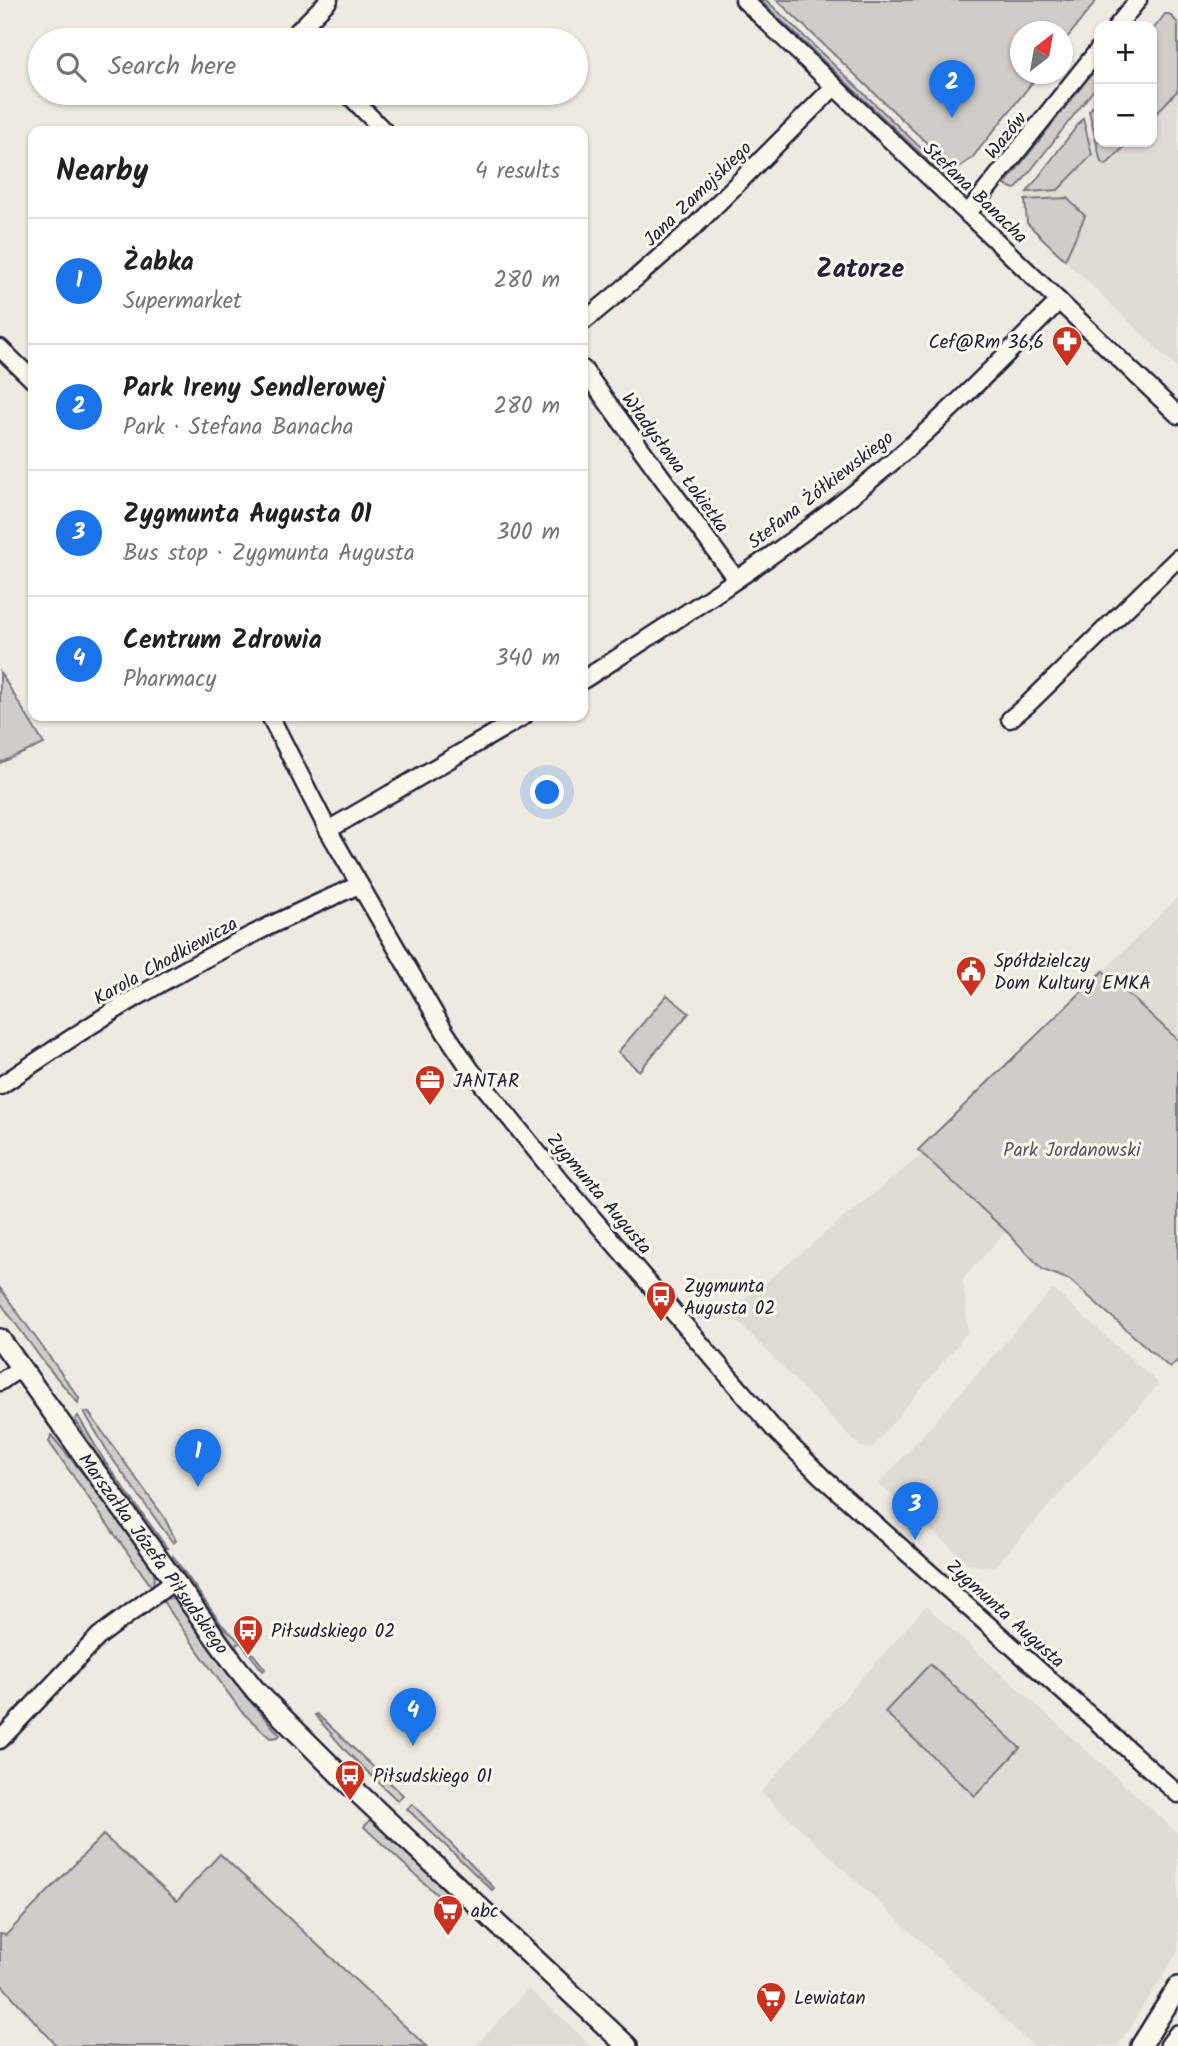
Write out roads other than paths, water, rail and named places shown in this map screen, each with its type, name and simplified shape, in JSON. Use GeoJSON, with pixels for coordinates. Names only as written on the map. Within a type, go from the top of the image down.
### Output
{"type":"FeatureCollection","features":[{"type":"Feature","properties":{"kind":"street"},"geometry":{"type":"LineString","coordinates":[[303,28],[329,0]]}},
{"type":"Feature","properties":{"kind":"street","name":"Stefana Banacha"},"geometry":{"type":"LineString","coordinates":[[744,0],[1178,415]]}},
{"type":"Feature","properties":{"kind":"street"},"geometry":{"type":"LineString","coordinates":[[1121,21],[1138,0]]}},
{"type":"Feature","properties":{"kind":"street","name":"Wazów"},"geometry":{"type":"LineString","coordinates":[[968,213],[1094,55]]}},
{"type":"Feature","properties":{"kind":"street","name":"Jana Zamojskiego"},"geometry":{"type":"LineString","coordinates":[[588,318],[694,227],[835,87]]}},
{"type":"Feature","properties":{"kind":"street"},"geometry":{"type":"LineString","coordinates":[[359,105],[379,126]]}},
{"type":"Feature","properties":{"kind":"street","name":"Stefana Żółkiewskiego"},"geometry":{"type":"LineString","coordinates":[[588,677],[802,533],[882,471],[978,383],[1059,301]]}},
{"type":"Feature","properties":{"kind":"street"},"geometry":{"type":"LineString","coordinates":[[0,348],[28,375]]}},
{"type":"Feature","properties":{"kind":"street","name":"Władysława Łokietka"},"geometry":{"type":"LineString","coordinates":[[588,376],[736,579]]}},
{"type":"Feature","properties":{"kind":"street"},"geometry":{"type":"LineString","coordinates":[[1010,719],[1178,558]]}},
{"type":"Feature","properties":{"kind":"street","name":"Zygmunta Augusta"},"geometry":{"type":"LineString","coordinates":[[273,721],[328,830],[445,1032],[483,1086],[577,1199],[773,1428],[843,1497],[1178,1794]]}},
{"type":"Feature","properties":{"kind":"street"},"geometry":{"type":"LineString","coordinates":[[328,830],[515,721]]}},
{"type":"Feature","properties":{"kind":"street","name":"Karola Chodkiewicza"},"geometry":{"type":"LineString","coordinates":[[0,1086],[94,1023],[195,964],[359,885]]}},
{"type":"Feature","properties":{"kind":"street","name":"Marszałka Józefa Piłsudskiego"},"geometry":{"type":"LineString","coordinates":[[0,1339],[256,1691],[365,1800],[627,2046]]}},
{"type":"Feature","properties":{"kind":"street"},"geometry":{"type":"LineString","coordinates":[[0,1382],[20,1368]]}},
{"type":"Feature","properties":{"kind":"street"},"geometry":{"type":"LineString","coordinates":[[0,1740],[99,1636],[174,1581]]}},
{"type":"Feature","properties":{"kind":"street"},"geometry":{"type":"LineString","coordinates":[[1141,2046],[1178,1987]]}},
{"type":"Feature","properties":{"kind":"street"},"geometry":{"type":"LineString","coordinates":[[1170,2046],[1178,2035]]}},
{"type":"Feature","properties":{"kind":"place","name":"Park Ireny Sendlerowej"},"geometry":{"type":"Point","coordinates":[952,118]}},
{"type":"Feature","properties":{"kind":"place","name":"Cef@Rm 36,6"},"geometry":{"type":"Point","coordinates":[1067,368]}},
{"type":"Feature","properties":{"kind":"place","name":"Spółdzielczy Dom Kultury EMKA"},"geometry":{"type":"Point","coordinates":[971,998]}},
{"type":"Feature","properties":{"kind":"place","name":"JANTAR"},"geometry":{"type":"Point","coordinates":[430,1107]}},
{"type":"Feature","properties":{"kind":"place","name":"Zygmunta Augusta 02"},"geometry":{"type":"Point","coordinates":[661,1323]}},
{"type":"Feature","properties":{"kind":"place","name":"Żabka"},"geometry":{"type":"Point","coordinates":[198,1487]}},
{"type":"Feature","properties":{"kind":"place","name":"Zygmunta Augusta 01"},"geometry":{"type":"Point","coordinates":[915,1540]}},
{"type":"Feature","properties":{"kind":"place","name":"Piłsudskiego 02"},"geometry":{"type":"Point","coordinates":[248,1657]}},
{"type":"Feature","properties":{"kind":"place","name":"Centrum Zdrowia"},"geometry":{"type":"Point","coordinates":[413,1746]}},
{"type":"Feature","properties":{"kind":"place","name":"Piłsudskiego 01"},"geometry":{"type":"Point","coordinates":[350,1802]}},
{"type":"Feature","properties":{"kind":"place","name":"abc"},"geometry":{"type":"Point","coordinates":[448,1937]}},
{"type":"Feature","properties":{"kind":"place","name":"Lewiatan"},"geometry":{"type":"Point","coordinates":[771,2024]}},
{"type":"Feature","properties":{"kind":"district","name":"Zatorze"},"geometry":{"type":"Point","coordinates":[860,268]}},
{"type":"Feature","properties":{"kind":"park label","name":"Park Jordanowski"},"geometry":{"type":"Point","coordinates":[1072,1149]}}]}
